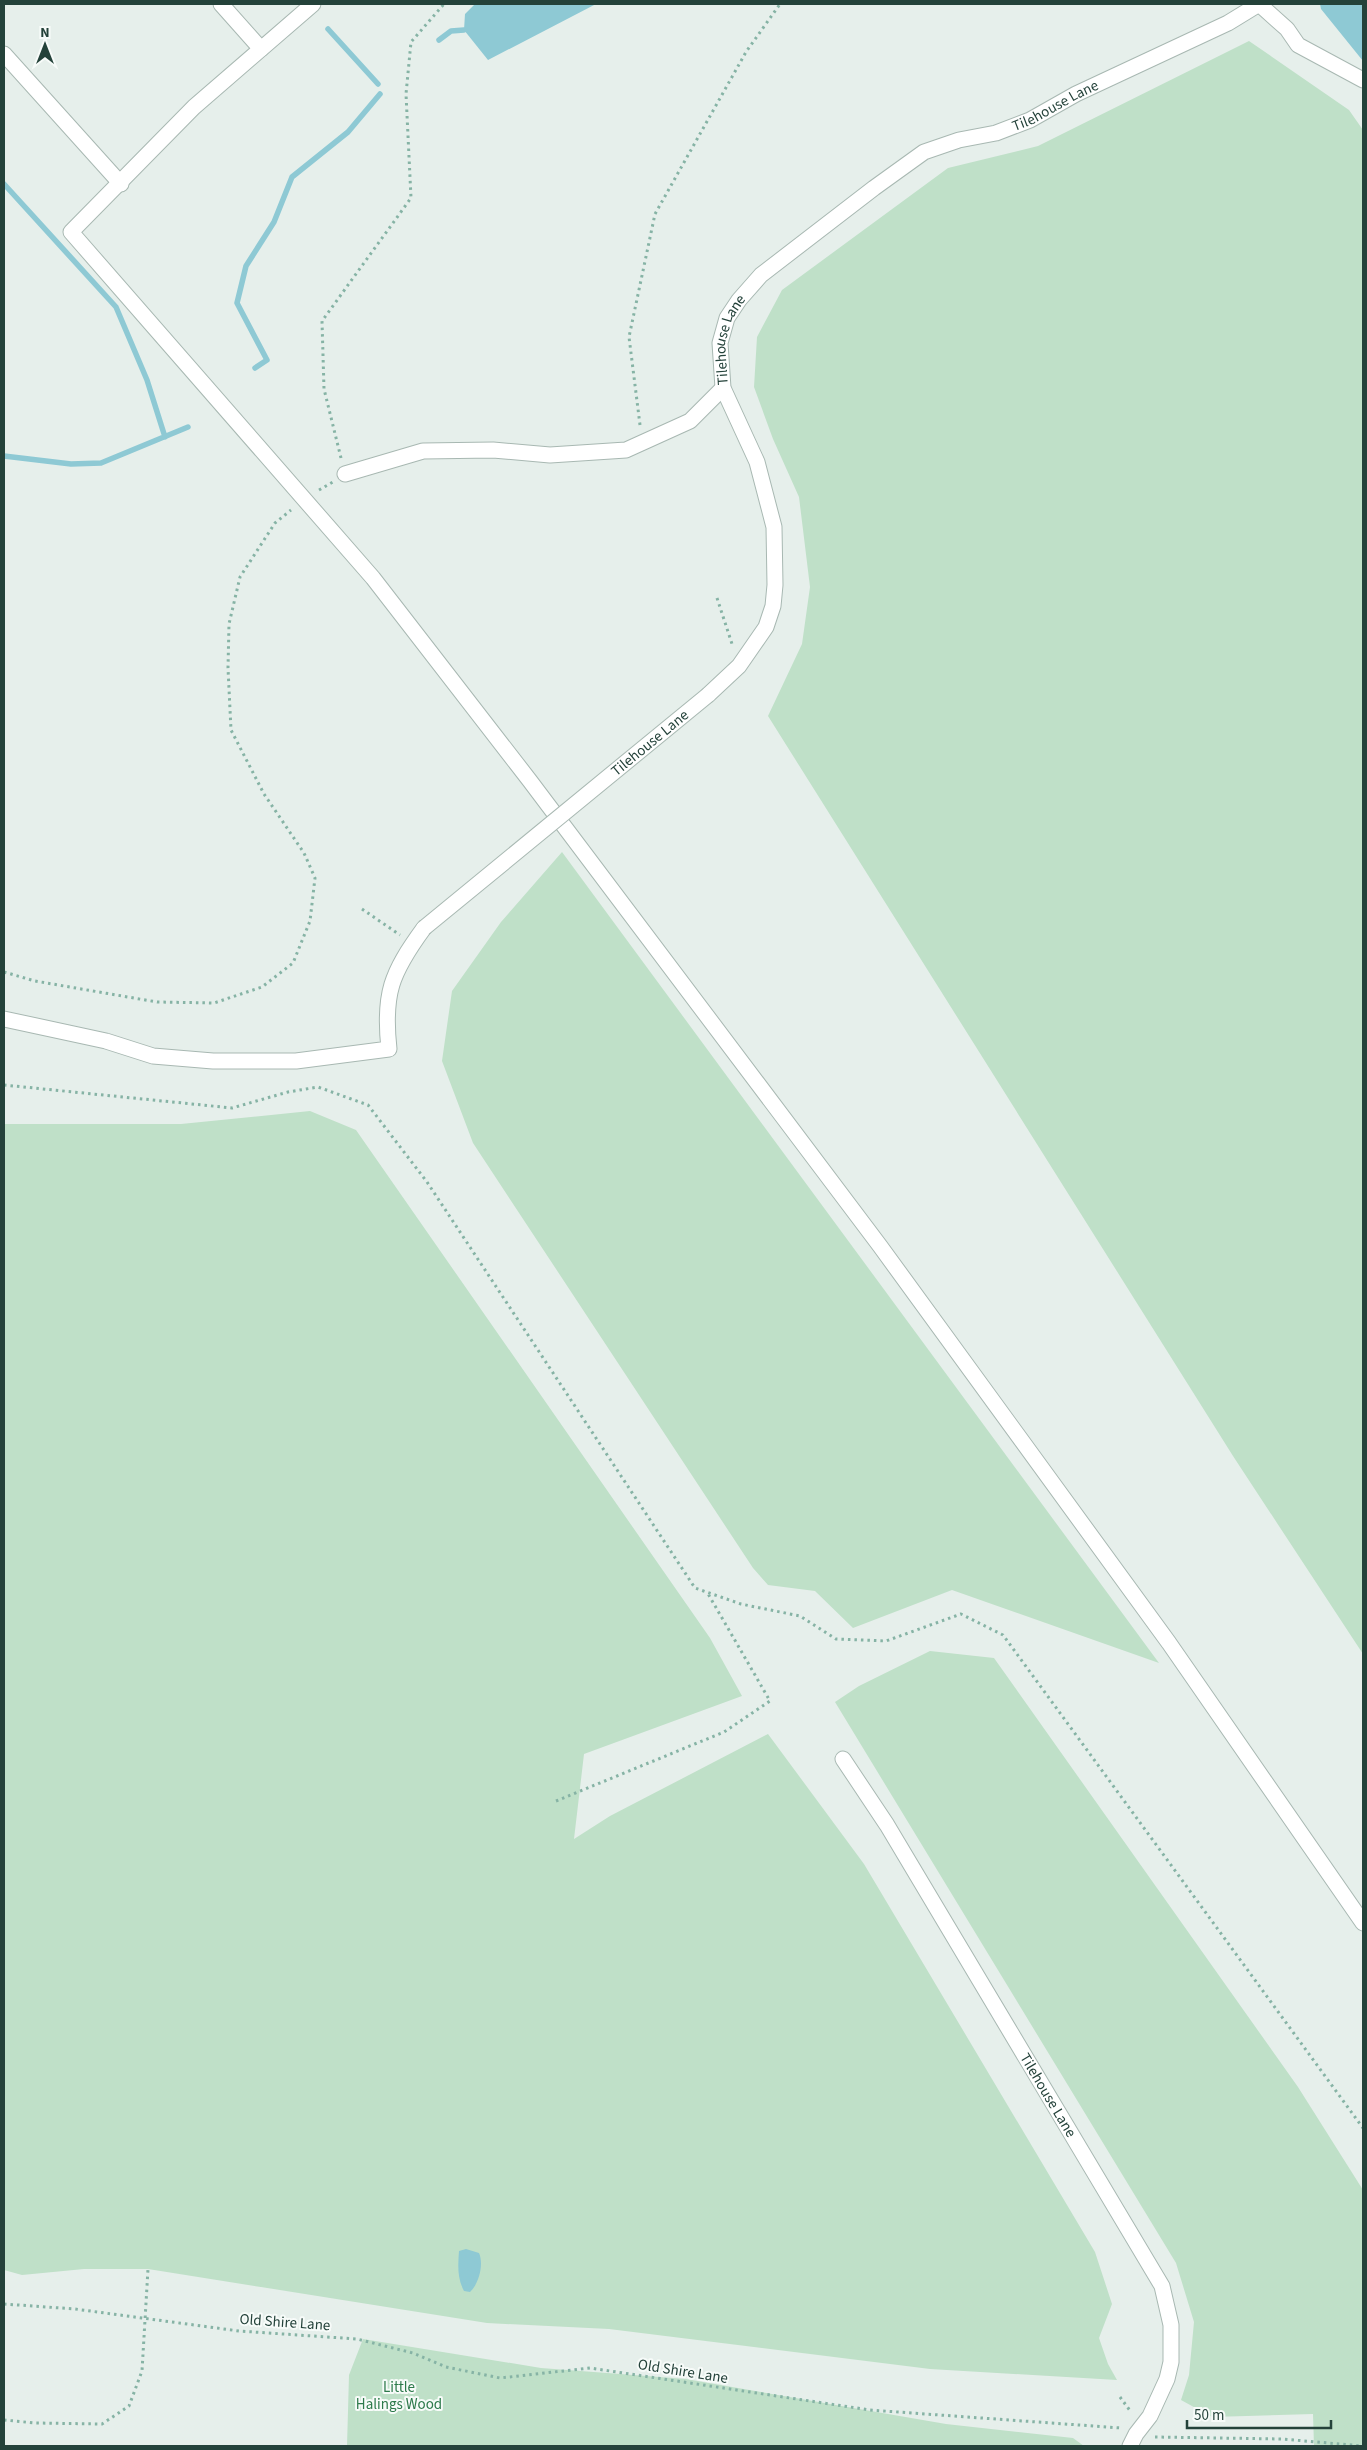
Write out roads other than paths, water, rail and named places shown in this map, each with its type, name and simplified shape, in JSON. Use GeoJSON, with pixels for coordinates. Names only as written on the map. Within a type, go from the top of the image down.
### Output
{"type":"FeatureCollection","features":[{"type":"Feature","properties":{"kind":"street"},"geometry":{"type":"LineString","coordinates":[[221,4],[261,49]]}},
{"type":"Feature","properties":{"kind":"street"},"geometry":{"type":"LineString","coordinates":[[313,4],[194,108],[121,184],[71,232],[373,578],[530,781],[880,1246],[1169,1643],[1363,1923]]}},
{"type":"Feature","properties":{"kind":"street"},"geometry":{"type":"LineString","coordinates":[[1259,4],[1287,29],[1298,45],[1363,80]]}},
{"type":"Feature","properties":{"kind":"street","name":"Tilehouse Lane"},"geometry":{"type":"LineString","coordinates":[[4,1018],[106,1041],[153,1056],[213,1061],[296,1061],[389,1049],[385,1017],[392,980],[412,944],[424,928],[708,695],[739,666],[766,627],[773,606],[775,585],[774,527],[756,462],[722,388],[720,342],[727,318],[739,300],[762,275],[874,188],[924,152],[959,140],[996,133],[1030,120],[1076,94],[1228,23],[1259,4]]}},
{"type":"Feature","properties":{"kind":"street"},"geometry":{"type":"LineString","coordinates":[[4,54],[121,184]]}},
{"type":"Feature","properties":{"kind":"street"},"geometry":{"type":"LineString","coordinates":[[345,474],[423,451],[493,450],[550,455],[626,450],[690,421],[722,388]]}},
{"type":"Feature","properties":{"kind":"street","name":"Tilehouse Lane"},"geometry":{"type":"LineString","coordinates":[[843,1759],[892,1833],[1162,2286],[1171,2325],[1171,2362],[1167,2379],[1150,2416],[1133,2440]]}},
{"type":"Feature","properties":{"kind":"water"},"geometry":{"type":"Polygon","coordinates":[[[475,4],[596,4],[488,60],[464,30],[465,14],[475,4]]]}},
{"type":"Feature","properties":{"kind":"water"},"geometry":{"type":"Polygon","coordinates":[[[1320,4],[1363,4],[1363,61],[1321,9],[1320,4]]]}},
{"type":"Feature","properties":{"kind":"water"},"geometry":{"type":"Polygon","coordinates":[[[466,2249],[479,2253],[481,2263],[478,2279],[470,2292],[464,2291],[458,2271],[459,2251],[466,2249]]]}},
{"type":"Feature","properties":{"kind":"waterway"},"geometry":{"type":"LineString","coordinates":[[328,29],[378,84]]}},
{"type":"Feature","properties":{"kind":"waterway"},"geometry":{"type":"LineString","coordinates":[[439,40],[451,31],[464,30]]}},
{"type":"Feature","properties":{"kind":"waterway"},"geometry":{"type":"LineString","coordinates":[[255,368],[267,360],[237,303],[246,266],[274,222],[292,177],[348,132],[380,94]]}},
{"type":"Feature","properties":{"kind":"waterway"},"geometry":{"type":"LineString","coordinates":[[4,184],[116,307],[147,380],[165,437]]}},
{"type":"Feature","properties":{"kind":"waterway"},"geometry":{"type":"LineString","coordinates":[[4,456],[71,464],[101,463],[188,427]]}},
{"type":"Feature","properties":{"kind":"park label","name":"Little Halings Wood"},"geometry":{"type":"Point","coordinates":[399,2396]}}]}
